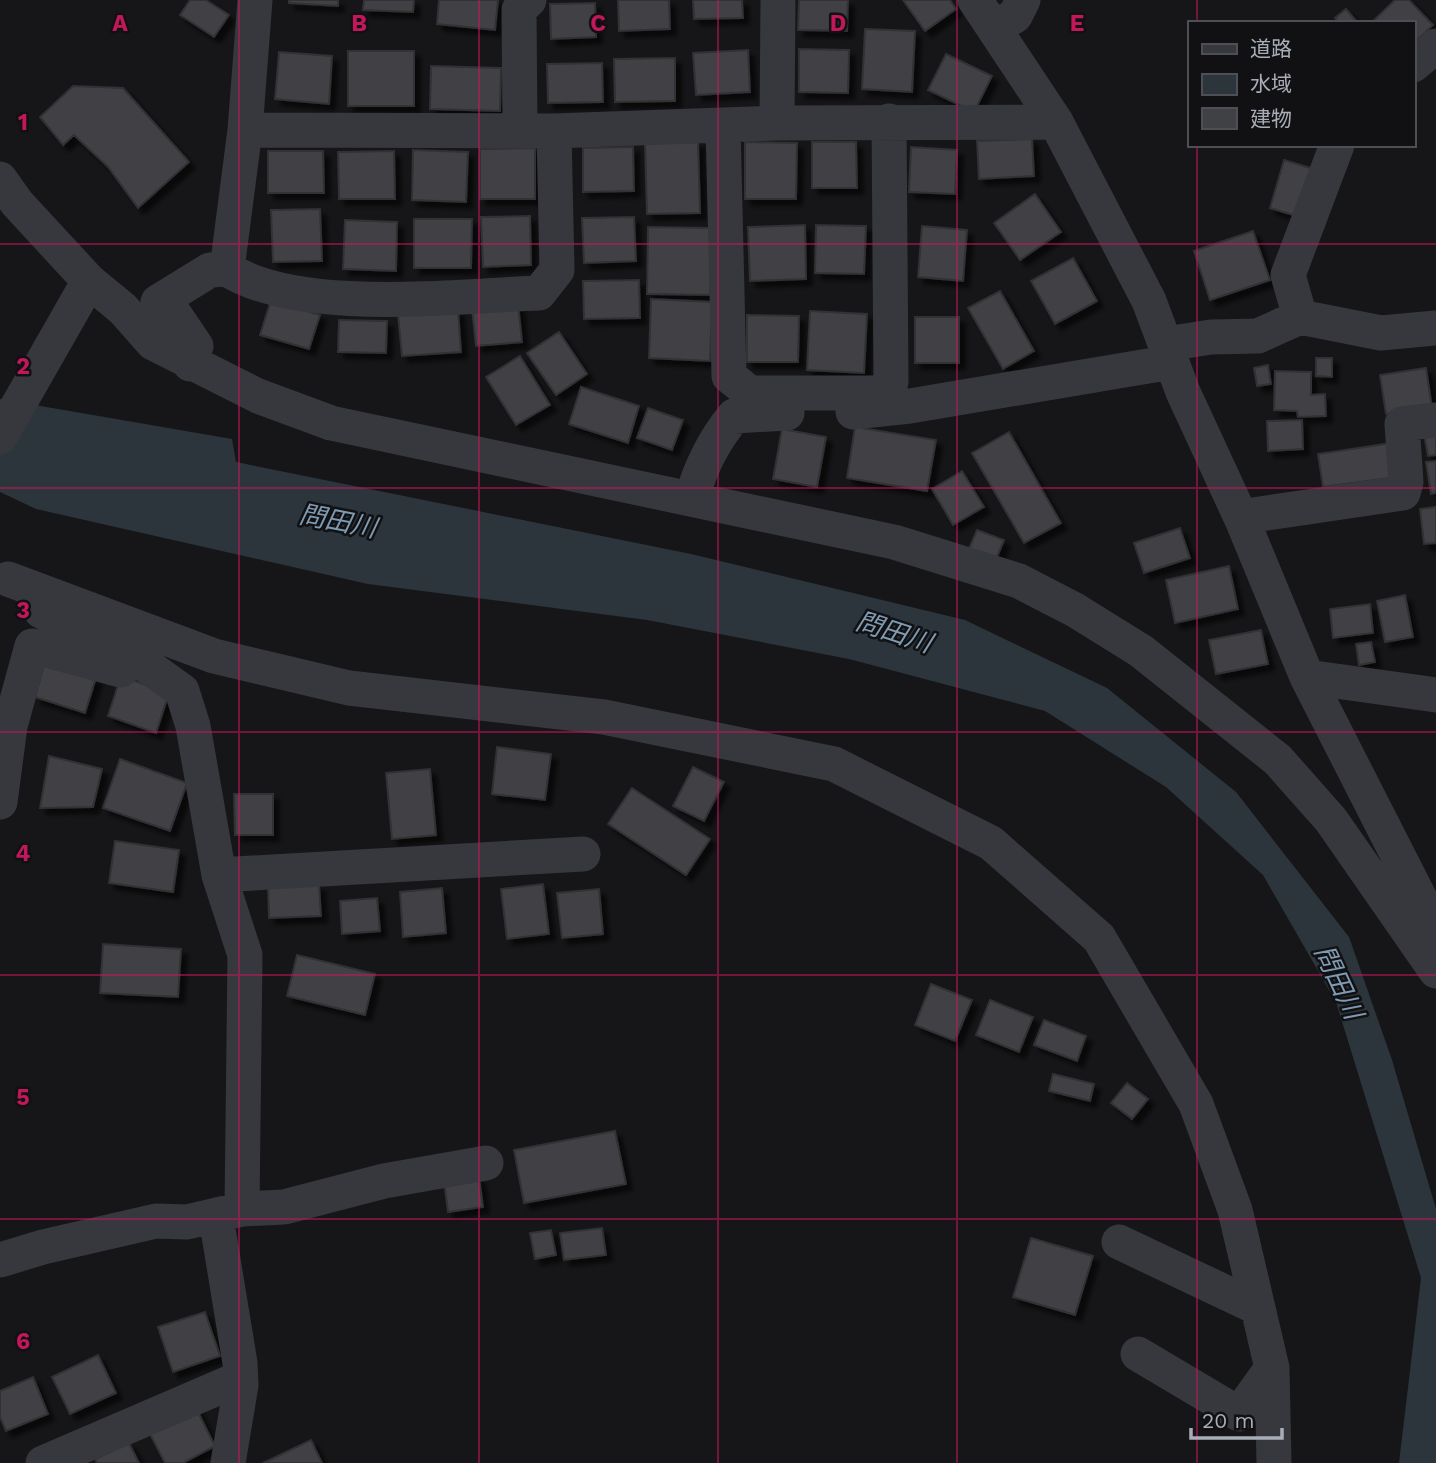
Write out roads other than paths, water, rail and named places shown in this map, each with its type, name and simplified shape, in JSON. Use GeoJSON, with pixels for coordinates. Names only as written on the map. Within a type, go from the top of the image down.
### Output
{"type":"FeatureCollection","features":[{"type":"Feature","properties":{"kind":"street"},"geometry":{"type":"LineString","coordinates":[[227,269],[245,130],[256,0]]}},
{"type":"Feature","properties":{"kind":"street"},"geometry":{"type":"LineString","coordinates":[[190,364],[196,346],[175,315],[158,302],[210,270],[227,269],[240,278],[326,299],[539,293],[557,270],[519,10],[529,0]]}},
{"type":"Feature","properties":{"kind":"street"},"geometry":{"type":"LineString","coordinates":[[777,123],[778,0]]}},
{"type":"Feature","properties":{"kind":"street"},"geometry":{"type":"LineString","coordinates":[[985,14],[1014,16],[1023,0]]}},
{"type":"Feature","properties":{"kind":"street"},"geometry":{"type":"LineString","coordinates":[[985,14],[1056,122],[1149,301],[1307,677],[1436,930]]}},
{"type":"Feature","properties":{"kind":"street"},"geometry":{"type":"LineString","coordinates":[[1415,63],[1436,46]]}},
{"type":"Feature","properties":{"kind":"street"},"geometry":{"type":"LineString","coordinates":[[245,130],[537,131],[889,121],[1056,122]]}},
{"type":"Feature","properties":{"kind":"street"},"geometry":{"type":"LineString","coordinates":[[723,126],[729,376],[750,393],[880,393],[891,382],[889,121]]}},
{"type":"Feature","properties":{"kind":"street"},"geometry":{"type":"LineString","coordinates":[[1300,317],[1288,275],[1336,147]]}},
{"type":"Feature","properties":{"kind":"street"},"geometry":{"type":"LineString","coordinates":[[0,179],[83,291],[123,309],[153,344],[258,396],[331,423],[894,542],[1019,581],[1075,610],[1130,644],[1207,701],[1278,760],[1331,820],[1436,971]]}},
{"type":"Feature","properties":{"kind":"street"},"geometry":{"type":"LineString","coordinates":[[0,438],[83,291]]}},
{"type":"Feature","properties":{"kind":"street"},"geometry":{"type":"LineString","coordinates":[[692,499],[696,484],[721,432],[734,416],[751,412],[836,414],[910,406],[1169,353],[1211,337],[1258,336],[1300,317],[1381,333],[1436,328]]}},
{"type":"Feature","properties":{"kind":"street"},"geometry":{"type":"LineString","coordinates":[[1243,522],[1253,515],[1403,493],[1406,482],[1402,424],[1436,420]]}},
{"type":"Feature","properties":{"kind":"street"},"geometry":{"type":"LineString","coordinates":[[4,577],[47,616],[146,665],[183,691],[193,726],[219,876],[245,956],[229,1213],[242,1385],[228,1463]]}},
{"type":"Feature","properties":{"kind":"street"},"geometry":{"type":"LineString","coordinates":[[4,577],[215,656],[349,688],[604,717],[834,764],[991,843],[1099,938],[1196,1104],[1235,1210],[1272,1368],[1274,1463]]}},
{"type":"Feature","properties":{"kind":"street"},"geometry":{"type":"LineString","coordinates":[[0,802],[10,726],[32,646],[128,672],[146,665]]}},
{"type":"Feature","properties":{"kind":"street"},"geometry":{"type":"LineString","coordinates":[[1307,677],[1436,695]]}},
{"type":"Feature","properties":{"kind":"street"},"geometry":{"type":"LineString","coordinates":[[219,876],[583,854]]}},
{"type":"Feature","properties":{"kind":"street"},"geometry":{"type":"LineString","coordinates":[[0,1260],[43,1247],[156,1221],[187,1222],[229,1213],[284,1207],[384,1181],[486,1163]]}},
{"type":"Feature","properties":{"kind":"street"},"geometry":{"type":"LineString","coordinates":[[1119,1242],[1256,1307]]}},
{"type":"Feature","properties":{"kind":"street"},"geometry":{"type":"LineString","coordinates":[[1138,1354],[1239,1414],[1272,1368]]}},
{"type":"Feature","properties":{"kind":"street"},"geometry":{"type":"LineString","coordinates":[[43,1463],[229,1383],[242,1385]]}},
{"type":"Feature","properties":{"kind":"water","name":"問田川"},"geometry":{"type":"Polygon","coordinates":[[[0,399],[232,439],[236,462],[691,554],[965,620],[1107,688],[1236,792],[1349,937],[1392,1060],[1436,1209],[1436,1463],[1399,1463],[1421,1278],[1336,1002],[1263,875],[1166,787],[1045,711],[849,659],[647,620],[368,584],[36,509],[0,492],[0,399]]]}}]}
